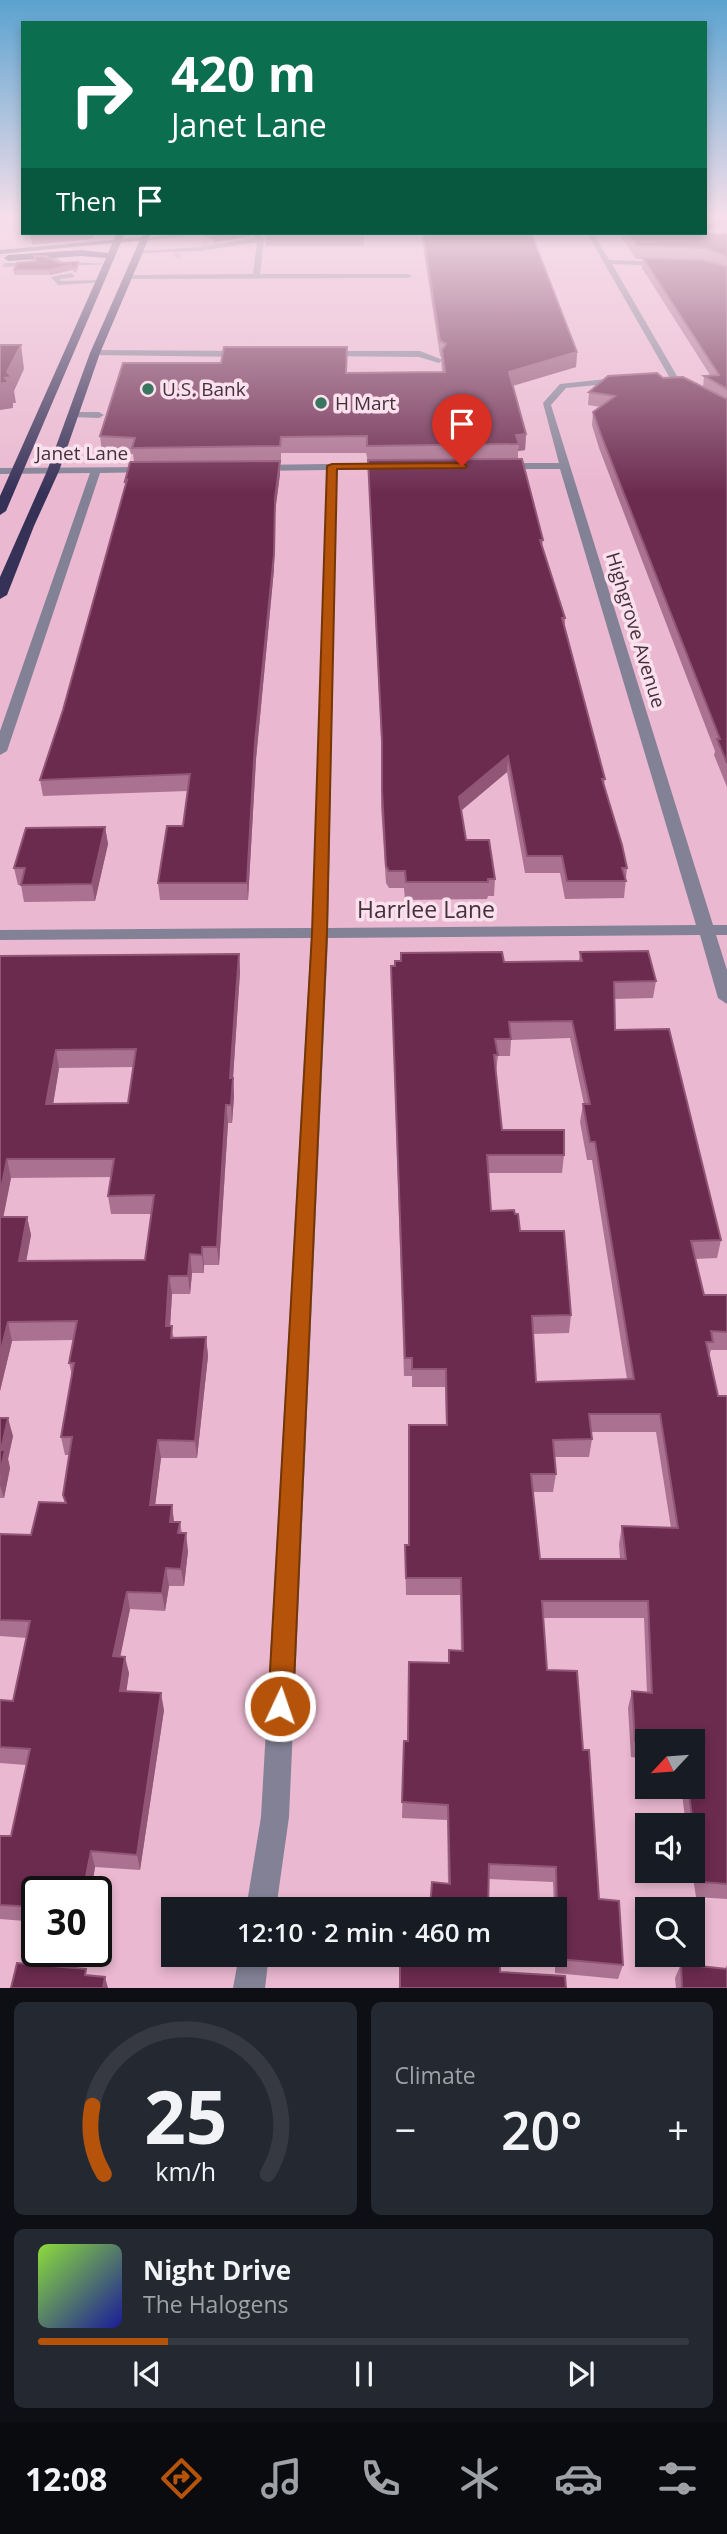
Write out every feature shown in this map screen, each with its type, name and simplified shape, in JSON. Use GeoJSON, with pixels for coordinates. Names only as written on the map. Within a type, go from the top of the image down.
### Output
{"type":"FeatureCollection","features":[{"type":"Feature","properties":{"kind":"highway"},"geometry":{"type":"LineString","coordinates":[[0,510],[89,308]]}},
{"type":"Feature","properties":{"kind":"highway"},"geometry":{"type":"LineString","coordinates":[[0,595],[27,526],[53,471],[95,353],[115,308]]}},
{"type":"Feature","properties":{"kind":"highway"},"geometry":{"type":"LineString","coordinates":[[68,353],[95,353]]}},
{"type":"Feature","properties":{"kind":"street"},"geometry":{"type":"LineString","coordinates":[[631,308],[667,378],[727,408]]}},
{"type":"Feature","properties":{"kind":"street"},"geometry":{"type":"LineString","coordinates":[[149,344],[229,344],[226,354]]}},
{"type":"Feature","properties":{"kind":"street"},"geometry":{"type":"LineString","coordinates":[[95,353],[252,354]]}},
{"type":"Feature","properties":{"kind":"street"},"geometry":{"type":"LineString","coordinates":[[316,354],[419,355],[439,360]]}},
{"type":"Feature","properties":{"kind":"street","name":"Highgrove Avenue"},"geometry":{"type":"LineString","coordinates":[[634,380],[563,386],[546,404],[727,998]]}},
{"type":"Feature","properties":{"kind":"street"},"geometry":{"type":"LineString","coordinates":[[73,415],[99,415]]}},
{"type":"Feature","properties":{"kind":"street"},"geometry":{"type":"LineString","coordinates":[[263,1897],[275,1816],[320,933],[332,466]]}},
{"type":"Feature","properties":{"kind":"street"},"geometry":{"type":"LineString","coordinates":[[249,468],[401,466]]}},
{"type":"Feature","properties":{"kind":"street"},"geometry":{"type":"LineString","coordinates":[[484,466],[566,466]]}},
{"type":"Feature","properties":{"kind":"street","name":"Janet Lane"},"geometry":{"type":"LineString","coordinates":[[0,471],[166,470]]}},
{"type":"Feature","properties":{"kind":"street"},"geometry":{"type":"LineString","coordinates":[[0,751],[96,471]]}},
{"type":"Feature","properties":{"kind":"street","name":"Harrlee Lane"},"geometry":{"type":"LineString","coordinates":[[0,935],[727,930]]}},
{"type":"Feature","properties":{"kind":"street"},"geometry":{"type":"LineString","coordinates":[[249,1988],[252,1967]]}},
{"type":"Feature","properties":{"kind":"building"},"geometry":{"type":"Polygon","coordinates":[[[435,308],[560,308],[577,352],[509,372],[526,434],[516,435],[519,444],[367,446],[367,436],[281,437],[280,446],[132,448],[135,438],[100,436],[123,363],[221,363],[224,347],[347,347],[346,373],[445,372],[442,350],[446,344],[440,341],[435,308]]]}},
{"type":"Feature","properties":{"kind":"building"},"geometry":{"type":"Polygon","coordinates":[[[675,308],[727,308],[727,389],[704,376],[719,375],[675,308]]]}},
{"type":"Feature","properties":{"kind":"building"},"geometry":{"type":"Polygon","coordinates":[[[0,345],[21,345],[7,372],[12,377],[5,378],[9,382],[0,384],[0,345]]]}},
{"type":"Feature","properties":{"kind":"building"},"geometry":{"type":"Polygon","coordinates":[[[657,373],[663,378],[683,377],[727,399],[727,763],[593,412],[615,396],[589,392],[608,376],[657,373]]]}},
{"type":"Feature","properties":{"kind":"building"},"geometry":{"type":"Polygon","coordinates":[[[522,459],[543,540],[540,540],[565,618],[562,618],[605,779],[602,779],[622,845],[627,868],[622,868],[626,881],[567,881],[562,856],[527,856],[508,756],[459,797],[466,840],[489,840],[495,879],[488,879],[488,882],[406,882],[405,871],[389,871],[386,866],[368,460],[522,459]]]}},
{"type":"Feature","properties":{"kind":"building"},"geometry":{"type":"Polygon","coordinates":[[[280,461],[275,498],[274,554],[255,743],[247,883],[158,883],[167,826],[183,826],[190,774],[40,780],[63,710],[130,462],[280,461]]]}},
{"type":"Feature","properties":{"kind":"building"},"geometry":{"type":"Polygon","coordinates":[[[105,827],[92,884],[21,885],[25,868],[14,868],[26,828],[105,827]]]}},
{"type":"Feature","properties":{"kind":"building"},"geometry":{"type":"Polygon","coordinates":[[[648,951],[656,981],[614,982],[615,1030],[669,1029],[721,1240],[691,1241],[704,1295],[727,1295],[727,1332],[711,1331],[713,1342],[706,1342],[718,1396],[727,1396],[727,1884],[705,1882],[705,1813],[692,1813],[690,1799],[705,1799],[705,1729],[635,1729],[635,1741],[632,1691],[652,1693],[648,1601],[542,1601],[547,1670],[577,1671],[583,1750],[589,1750],[599,1899],[619,1901],[623,1965],[567,1960],[567,1897],[557,1897],[556,1867],[489,1864],[488,1897],[431,1897],[432,1882],[450,1884],[448,1805],[402,1802],[404,1741],[408,1741],[409,1662],[449,1663],[449,1650],[463,1651],[461,1578],[406,1578],[405,1545],[409,1545],[409,1425],[447,1425],[446,1369],[412,1369],[412,1358],[405,1358],[391,966],[395,966],[395,961],[401,961],[401,953],[502,952],[504,962],[582,961],[580,952],[648,951]],[[572,1021],[509,1022],[511,1039],[495,1039],[498,1055],[494,1055],[502,1130],[564,1130],[564,1155],[487,1155],[491,1211],[514,1210],[515,1214],[518,1214],[520,1231],[564,1231],[571,1315],[532,1316],[536,1382],[634,1379],[595,1142],[590,1142],[583,1104],[590,1104],[572,1021]],[[589,1414],[592,1439],[553,1440],[556,1474],[531,1474],[540,1559],[626,1559],[622,1526],[678,1528],[660,1414],[589,1414]]]}},
{"type":"Feature","properties":{"kind":"building"},"geometry":{"type":"Polygon","coordinates":[[[239,954],[230,1078],[233,1078],[231,1105],[226,1105],[217,1247],[202,1247],[202,1255],[190,1254],[188,1276],[169,1276],[166,1326],[172,1326],[171,1338],[206,1337],[195,1441],[158,1440],[150,1505],[172,1505],[170,1522],[180,1522],[178,1533],[186,1533],[181,1569],[166,1568],[162,1593],[127,1592],[113,1656],[125,1657],[120,1691],[161,1693],[137,1855],[91,1851],[86,1876],[21,1876],[21,1906],[0,1905],[0,1836],[11,1836],[30,1749],[0,1747],[0,1700],[13,1701],[30,1621],[0,1620],[0,1534],[31,1535],[39,1502],[66,1503],[63,1495],[72,1437],[61,1437],[74,1363],[69,1363],[77,1321],[8,1322],[0,1354],[0,1217],[27,1217],[19,1261],[145,1260],[154,1195],[108,1196],[114,1159],[7,1159],[0,1194],[0,956],[239,954]],[[136,1049],[56,1050],[46,1104],[128,1103],[136,1049]]]}},
{"type":"Feature","properties":{"kind":"building"},"geometry":{"type":"Polygon","coordinates":[[[0,1418],[8,1418],[1,1450],[5,1450],[0,1474],[0,1418]]]}},
{"type":"Feature","properties":{"kind":"building"},"geometry":{"type":"Polygon","coordinates":[[[17,1963],[21,1963],[21,1967],[86,1969],[85,1975],[105,1977],[103,1988],[11,1988],[17,1963]]]}},
{"type":"Feature","properties":{"kind":"building"},"geometry":{"type":"Polygon","coordinates":[[[400,1967],[500,1967],[500,1972],[565,1976],[566,1988],[400,1988],[400,1967]]]}},
{"type":"Feature","properties":{"kind":"building"},"geometry":{"type":"Polygon","coordinates":[[[681,1967],[727,1969],[727,1988],[682,1988],[681,1967]]]}},
{"type":"Feature","properties":{"kind":"place","name":"U.S. Bank"},"geometry":{"type":"Point","coordinates":[148,389]}},
{"type":"Feature","properties":{"kind":"place","name":"H Mart"},"geometry":{"type":"Point","coordinates":[321,403]}},
{"type":"Feature","properties":{"kind":"route"},"geometry":{"type":"LineString","coordinates":[[280,1706],[320,933],[332,466],[462,466]]}}]}
